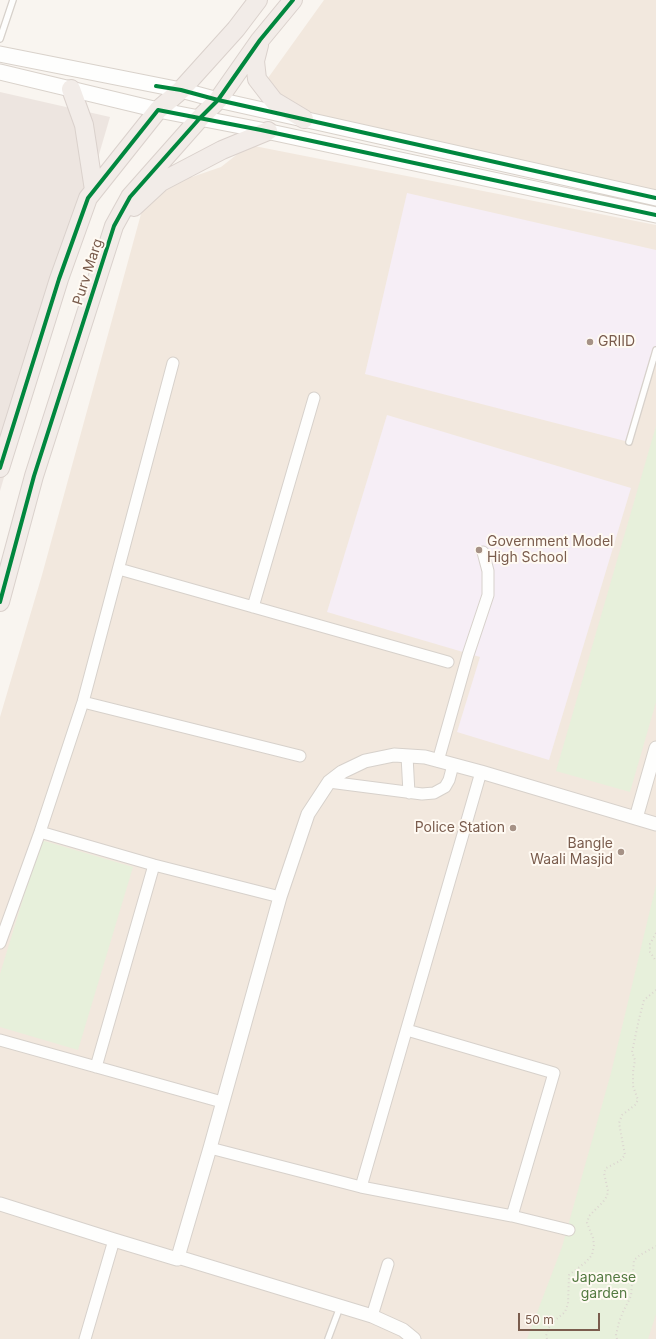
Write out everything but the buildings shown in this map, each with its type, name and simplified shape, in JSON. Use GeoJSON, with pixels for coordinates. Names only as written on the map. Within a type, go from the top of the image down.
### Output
{"type":"FeatureCollection","features":[{"type":"Feature","properties":{"kind":"highway"},"geometry":{"type":"LineString","coordinates":[[180,90],[236,29],[258,0]]}},
{"type":"Feature","properties":{"kind":"highway","name":"Purv Marg"},"geometry":{"type":"LineString","coordinates":[[0,602],[34,476],[114,226],[130,197],[200,118],[218,100],[260,40],[293,0]]}},
{"type":"Feature","properties":{"kind":"highway"},"geometry":{"type":"LineString","coordinates":[[260,40],[255,61],[257,79],[274,101],[304,119]]}},
{"type":"Feature","properties":{"kind":"highway"},"geometry":{"type":"LineString","coordinates":[[71,89],[84,125],[91,162],[94,190]]}},
{"type":"Feature","properties":{"kind":"highway","name":"Purv Marg"},"geometry":{"type":"LineString","coordinates":[[0,464],[59,279],[88,198],[158,110],[180,90]]}},
{"type":"Feature","properties":{"kind":"highway"},"geometry":{"type":"LineString","coordinates":[[114,226],[161,182],[222,150],[268,131]]}},
{"type":"Feature","properties":{"kind":"main road"},"geometry":{"type":"LineString","coordinates":[[0,54],[180,90],[218,100],[656,198]]}},
{"type":"Feature","properties":{"kind":"main road"},"geometry":{"type":"LineString","coordinates":[[0,72],[158,110],[268,131],[656,215]]}},
{"type":"Feature","properties":{"kind":"street"},"geometry":{"type":"LineString","coordinates":[[0,943],[40,832],[83,702],[173,363]]}},
{"type":"Feature","properties":{"kind":"street"},"geometry":{"type":"LineString","coordinates":[[253,607],[314,398]]}},
{"type":"Feature","properties":{"kind":"street"},"geometry":{"type":"LineString","coordinates":[[438,761],[468,655],[488,595],[488,571],[483,552]]}},
{"type":"Feature","properties":{"kind":"street"},"geometry":{"type":"LineString","coordinates":[[119,569],[448,662]]}},
{"type":"Feature","properties":{"kind":"street"},"geometry":{"type":"LineString","coordinates":[[83,702],[300,756]]}},
{"type":"Feature","properties":{"kind":"street"},"geometry":{"type":"LineString","coordinates":[[636,818],[656,748]]}},
{"type":"Feature","properties":{"kind":"street"},"geometry":{"type":"LineString","coordinates":[[178,1257],[280,897],[308,814],[329,782],[342,772],[365,761],[394,755],[425,757],[656,824]]}},
{"type":"Feature","properties":{"kind":"street"},"geometry":{"type":"LineString","coordinates":[[407,756],[409,793]]}},
{"type":"Feature","properties":{"kind":"street"},"geometry":{"type":"LineString","coordinates":[[329,782],[409,793],[434,793],[445,786],[449,780],[453,765]]}},
{"type":"Feature","properties":{"kind":"street"},"geometry":{"type":"LineString","coordinates":[[361,1187],[481,772]]}},
{"type":"Feature","properties":{"kind":"street"},"geometry":{"type":"LineString","coordinates":[[40,832],[154,865],[280,897]]}},
{"type":"Feature","properties":{"kind":"street"},"geometry":{"type":"LineString","coordinates":[[96,1067],[154,865]]}},
{"type":"Feature","properties":{"kind":"street"},"geometry":{"type":"LineString","coordinates":[[407,1030],[554,1073],[512,1216]]}},
{"type":"Feature","properties":{"kind":"street"},"geometry":{"type":"LineString","coordinates":[[0,1040],[222,1102]]}},
{"type":"Feature","properties":{"kind":"street"},"geometry":{"type":"LineString","coordinates":[[210,1148],[361,1187],[512,1216],[569,1230]]}},
{"type":"Feature","properties":{"kind":"street"},"geometry":{"type":"LineString","coordinates":[[0,1204],[177,1259],[178,1257],[372,1316],[403,1330],[414,1339]]}},
{"type":"Feature","properties":{"kind":"street"},"geometry":{"type":"LineString","coordinates":[[85,1339],[114,1240]]}},
{"type":"Feature","properties":{"kind":"street"},"geometry":{"type":"LineString","coordinates":[[372,1316],[388,1264]]}},
{"type":"Feature","properties":{"kind":"lane"},"geometry":{"type":"LineString","coordinates":[[0,38],[13,0]]}},
{"type":"Feature","properties":{"kind":"lane"},"geometry":{"type":"LineString","coordinates":[[629,442],[655,358],[656,350]]}},
{"type":"Feature","properties":{"kind":"lane"},"geometry":{"type":"LineString","coordinates":[[328,1339],[340,1306]]}},
{"type":"Feature","properties":{"kind":"path"},"geometry":{"type":"LineString","coordinates":[[656,933],[650,944],[650,952],[656,961]]}},
{"type":"Feature","properties":{"kind":"path"},"geometry":{"type":"LineString","coordinates":[[547,1339],[546,1336],[548,1329],[553,1322],[565,1312],[568,1304],[569,1275],[586,1262],[592,1255],[594,1245],[593,1238],[587,1223],[589,1216],[607,1196],[608,1191],[604,1173],[606,1168],[620,1161],[626,1155],[619,1123],[622,1115],[638,1100],[633,1086],[635,1060],[632,1052],[644,1000],[656,990]]}},
{"type":"Feature","properties":{"kind":"path"},"geometry":{"type":"LineString","coordinates":[[617,1339],[616,1335],[619,1322],[631,1296],[634,1260],[656,1246]]}},
{"type":"Feature","properties":{"kind":"shaded area"},"geometry":{"type":"Polygon","coordinates":[[[324,0],[656,0],[656,192],[276,110],[267,96],[268,78],[324,0]]]}},
{"type":"Feature","properties":{"kind":"shaded area"},"geometry":{"type":"Polygon","coordinates":[[[0,92],[110,117],[0,491],[0,92]]]}},
{"type":"Feature","properties":{"kind":"shaded area"},"geometry":{"type":"Polygon","coordinates":[[[249,145],[656,225],[656,1339],[0,1339],[0,717],[42,575],[141,214],[161,178],[192,177],[221,167],[249,145]]]}},
{"type":"Feature","properties":{"kind":"shaded area"},"geometry":{"type":"Polygon","coordinates":[[[407,193],[656,250],[656,349],[629,442],[365,374],[407,193]]]}},
{"type":"Feature","properties":{"kind":"shaded area","name":"Government Model High School"},"geometry":{"type":"Polygon","coordinates":[[[387,415],[631,488],[549,760],[457,732],[480,657],[327,612],[387,415]]]}},
{"type":"Feature","properties":{"kind":"green space"},"geometry":{"type":"Polygon","coordinates":[[[656,426],[656,702],[630,792],[556,771],[656,426]]]}},
{"type":"Feature","properties":{"kind":"green space"},"geometry":{"type":"Polygon","coordinates":[[[41,840],[133,867],[78,1050],[0,1027],[0,974],[41,840]]]}},
{"type":"Feature","properties":{"kind":"green space","name":"Japanese garden"},"geometry":{"type":"Polygon","coordinates":[[[656,885],[656,1314],[648,1339],[527,1339],[562,1247],[611,1073],[656,885]]]}},
{"type":"Feature","properties":{"kind":"cycle path"},"geometry":{"type":"LineString","coordinates":[[0,602],[34,476],[114,226],[130,197],[200,118],[218,100],[260,40],[293,0]]}},
{"type":"Feature","properties":{"kind":"cycle path"},"geometry":{"type":"LineString","coordinates":[[156,86],[181,90],[218,100],[656,198]]}},
{"type":"Feature","properties":{"kind":"cycle path"},"geometry":{"type":"LineString","coordinates":[[0,468],[59,279],[88,198],[158,110],[261,130],[656,215]]}},
{"type":"Feature","properties":{"kind":"place","name":"GRIID"},"geometry":{"type":"Point","coordinates":[590,342]}},
{"type":"Feature","properties":{"kind":"place","name":"Government Model High School"},"geometry":{"type":"Point","coordinates":[479,550]}},
{"type":"Feature","properties":{"kind":"place","name":"Police Station"},"geometry":{"type":"Point","coordinates":[513,828]}},
{"type":"Feature","properties":{"kind":"place","name":"Bangle Waali Masjid"},"geometry":{"type":"Point","coordinates":[621,852]}}]}
